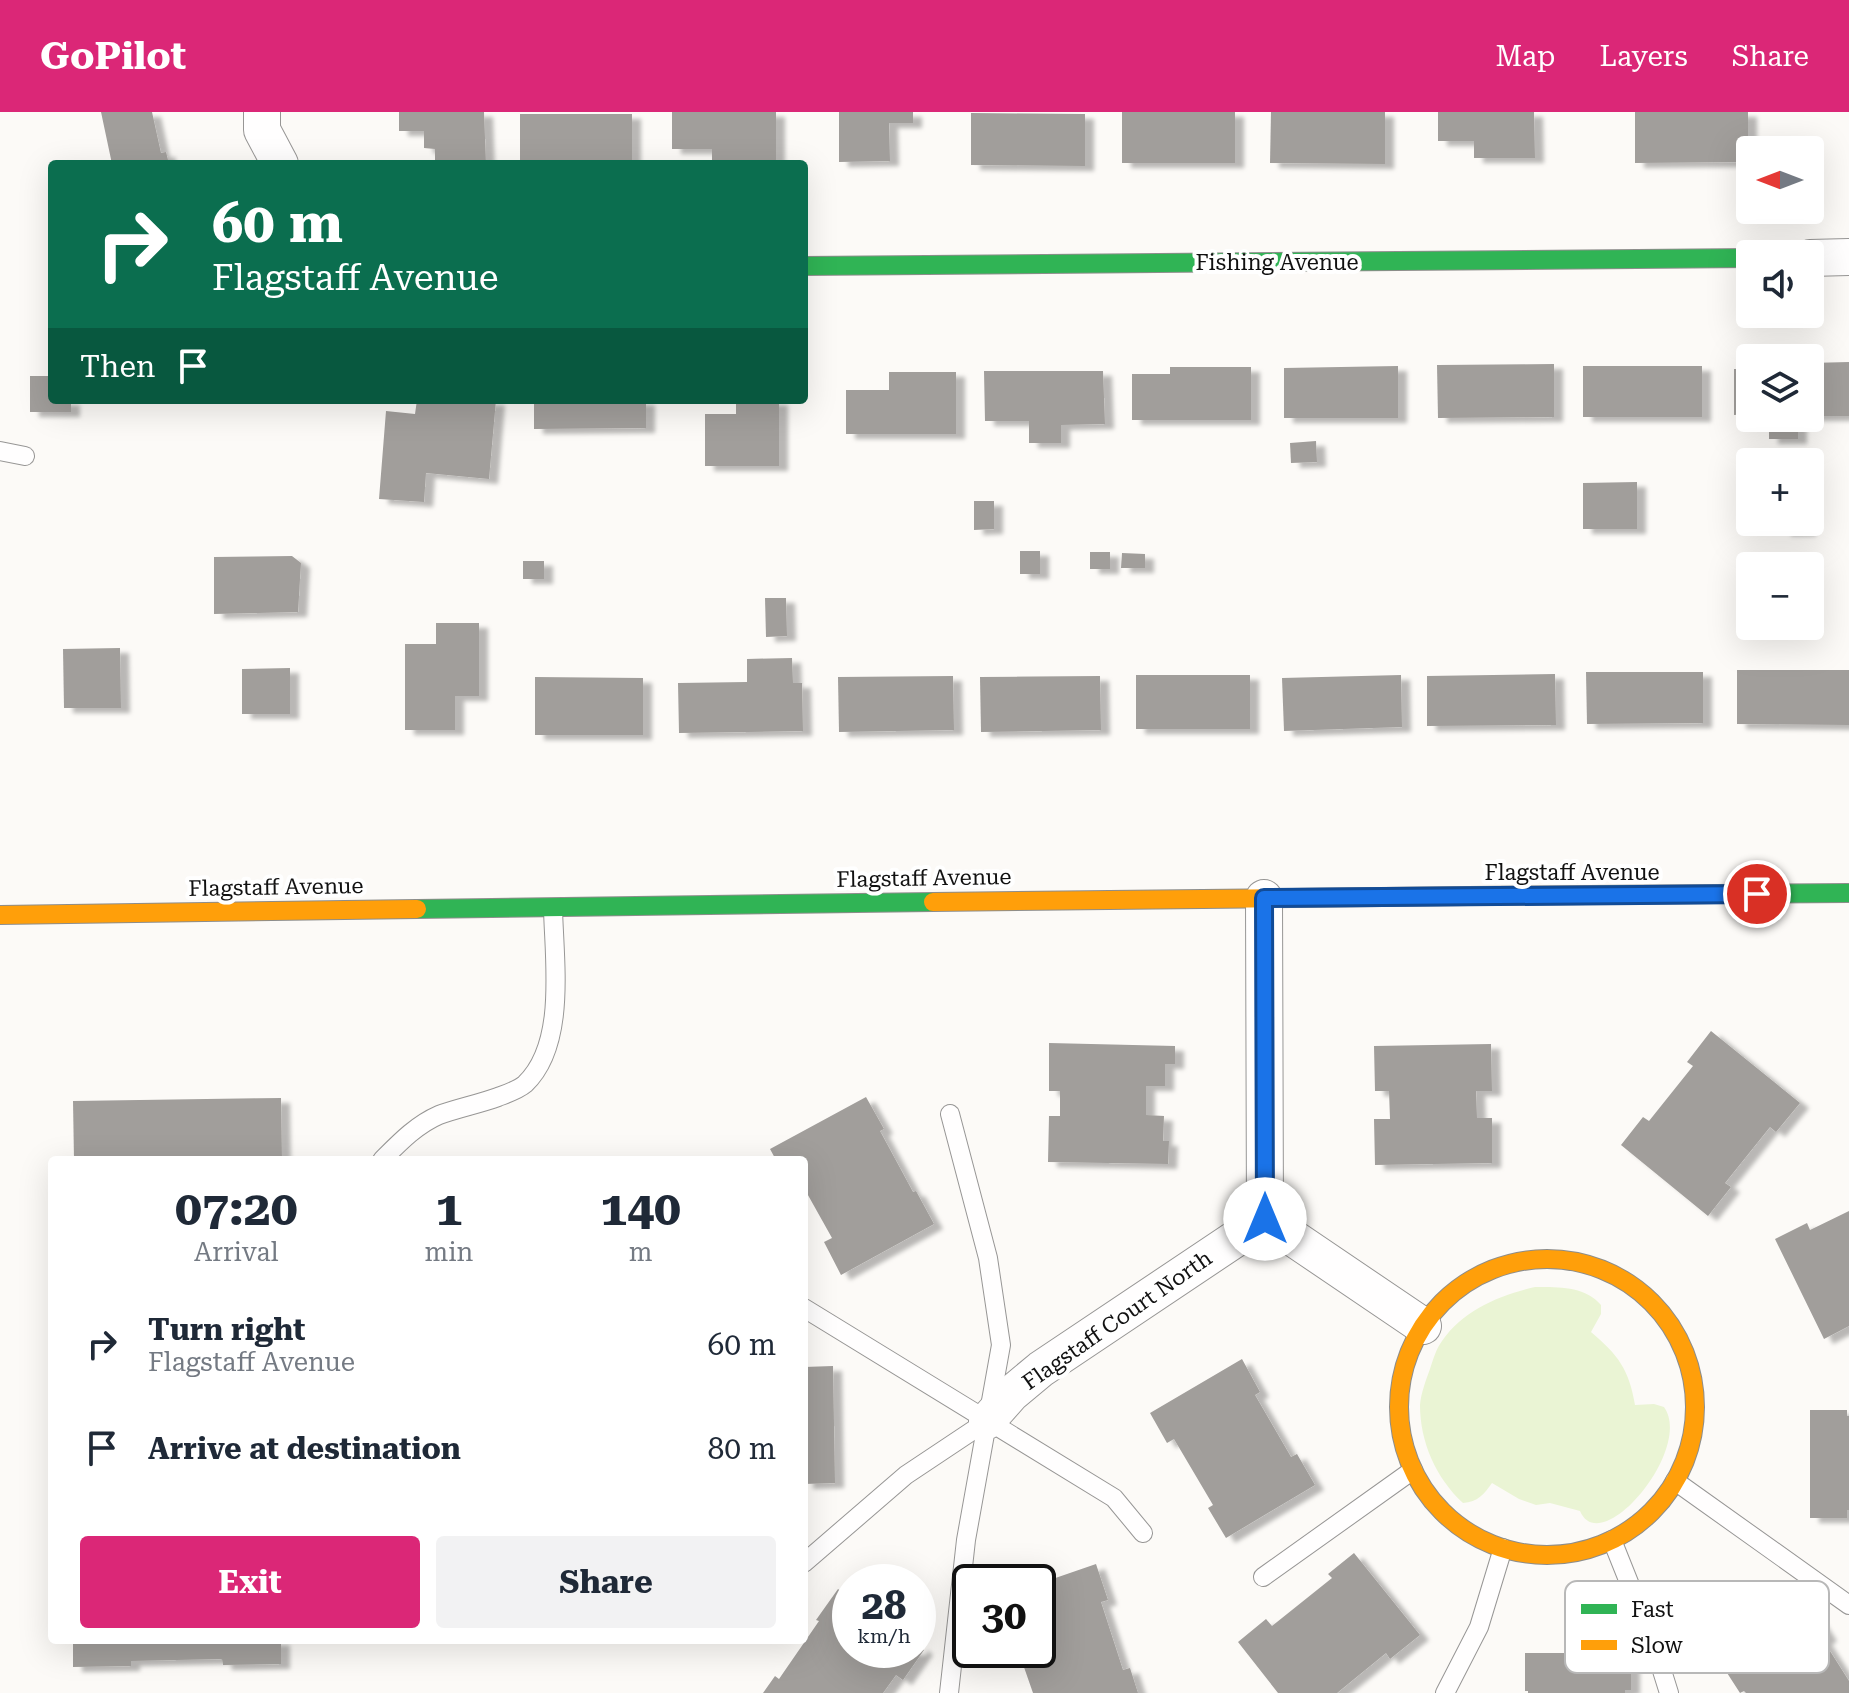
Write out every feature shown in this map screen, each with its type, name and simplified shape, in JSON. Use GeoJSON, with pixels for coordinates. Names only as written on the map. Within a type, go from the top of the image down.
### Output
{"type":"FeatureCollection","features":[{"type":"Feature","properties":{"kind":"street"},"geometry":{"type":"LineString","coordinates":[[262,112],[262,130],[278,160]]}},
{"type":"Feature","properties":{"kind":"street"},"geometry":{"type":"LineString","coordinates":[[1824,258],[1849,257]]}},
{"type":"Feature","properties":{"kind":"street","name":"Fishing Avenue"},"geometry":{"type":"LineString","coordinates":[[808,266],[1736,258]]}},
{"type":"Feature","properties":{"kind":"street","name":"Flagstaff Avenue"},"geometry":{"type":"LineString","coordinates":[[0,915],[1849,893]]}},
{"type":"Feature","properties":{"kind":"street"},"geometry":{"type":"LineString","coordinates":[[1264,898],[1265,1219],[1423,1326]]}},
{"type":"Feature","properties":{"kind":"street","name":"Flagstaff Court North"},"geometry":{"type":"LineString","coordinates":[[987,1421],[1011,1394],[1041,1369],[1265,1219]]}},
{"type":"Feature","properties":{"kind":"street"},"geometry":{"type":"LineString","coordinates":[[1548,1258],[1585,1263],[1620,1277],[1650,1299],[1673,1328],[1689,1362],[1695,1399],[1693,1436],[1681,1471],[1660,1503],[1633,1528],[1601,1546],[1565,1555],[1527,1555],[1492,1545],[1459,1527],[1432,1501],[1413,1470],[1402,1434],[1399,1397],[1407,1360],[1423,1326],[1447,1298],[1477,1276],[1512,1262],[1548,1258]]}},
{"type":"Feature","properties":{"kind":"lane"},"geometry":{"type":"LineString","coordinates":[[0,451],[25,456]]}},
{"type":"Feature","properties":{"kind":"lane"},"geometry":{"type":"LineString","coordinates":[[386,1156],[406,1135],[437,1116],[524,1085],[541,1063],[550,1041],[555,1008],[553,907]]}},
{"type":"Feature","properties":{"kind":"lane"},"geometry":{"type":"LineString","coordinates":[[949,1693],[966,1540],[1001,1345],[988,1258],[950,1114]]}},
{"type":"Feature","properties":{"kind":"lane"},"geometry":{"type":"LineString","coordinates":[[808,1310],[1114,1498],[1143,1533]]}},
{"type":"Feature","properties":{"kind":"lane"},"geometry":{"type":"LineString","coordinates":[[808,1560],[906,1475],[987,1421]]}},
{"type":"Feature","properties":{"kind":"lane"},"geometry":{"type":"LineString","coordinates":[[1263,1577],[1413,1470]]}},
{"type":"Feature","properties":{"kind":"lane"},"geometry":{"type":"LineString","coordinates":[[1675,1481],[1815,1581]]}},
{"type":"Feature","properties":{"kind":"lane"},"geometry":{"type":"LineString","coordinates":[[1612,1540],[1628,1581]]}},
{"type":"Feature","properties":{"kind":"lane"},"geometry":{"type":"LineString","coordinates":[[1445,1693],[1479,1627],[1503,1548]]}},
{"type":"Feature","properties":{"kind":"lane"},"geometry":{"type":"LineString","coordinates":[[1829,1591],[1849,1605]]}},
{"type":"Feature","properties":{"kind":"lane"},"geometry":{"type":"LineString","coordinates":[[1663,1673],[1669,1693]]}},
{"type":"Feature","properties":{"kind":"green space"},"geometry":{"type":"Polygon","coordinates":[[[1535,1287],[1579,1291],[1601,1305],[1601,1314],[1591,1332],[1621,1364],[1635,1405],[1664,1407],[1670,1426],[1666,1448],[1656,1471],[1624,1511],[1606,1521],[1591,1522],[1580,1511],[1550,1503],[1536,1505],[1492,1483],[1480,1497],[1463,1503],[1445,1482],[1426,1446],[1421,1400],[1442,1341],[1460,1321],[1483,1305],[1535,1287]]]}},
{"type":"Feature","properties":{"kind":"building"},"geometry":{"type":"Polygon","coordinates":[[[101,112],[152,112],[161,153],[166,152],[168,160],[111,160],[101,112]]]}},
{"type":"Feature","properties":{"kind":"building"},"geometry":{"type":"Polygon","coordinates":[[[399,112],[484,112],[486,160],[435,160],[435,149],[424,148],[424,131],[399,131],[399,112]]]}},
{"type":"Feature","properties":{"kind":"building"},"geometry":{"type":"Polygon","coordinates":[[[672,112],[776,112],[776,160],[712,160],[712,149],[672,149],[672,112]]]}},
{"type":"Feature","properties":{"kind":"building"},"geometry":{"type":"Polygon","coordinates":[[[839,112],[913,112],[913,123],[889,123],[890,161],[839,162],[839,112]]]}},
{"type":"Feature","properties":{"kind":"building"},"geometry":{"type":"Polygon","coordinates":[[[1122,112],[1235,112],[1235,163],[1122,163],[1122,112]]]}},
{"type":"Feature","properties":{"kind":"building"},"geometry":{"type":"Polygon","coordinates":[[[1271,112],[1385,112],[1385,164],[1270,163],[1271,112]]]}},
{"type":"Feature","properties":{"kind":"building"},"geometry":{"type":"Polygon","coordinates":[[[1438,112],[1534,112],[1535,158],[1474,158],[1474,141],[1438,141],[1438,112]]]}},
{"type":"Feature","properties":{"kind":"building"},"geometry":{"type":"Polygon","coordinates":[[[1635,112],[1748,112],[1748,136],[1736,136],[1736,162],[1635,163],[1635,112]]]}},
{"type":"Feature","properties":{"kind":"building"},"geometry":{"type":"Polygon","coordinates":[[[971,113],[1085,114],[1085,166],[971,165],[971,113]]]}},
{"type":"Feature","properties":{"kind":"building"},"geometry":{"type":"Polygon","coordinates":[[[520,114],[632,114],[632,160],[520,160],[520,114]]]}},
{"type":"Feature","properties":{"kind":"building"},"geometry":{"type":"Polygon","coordinates":[[[1849,362],[1849,416],[1824,416],[1824,363],[1849,362]]]}},
{"type":"Feature","properties":{"kind":"building"},"geometry":{"type":"Polygon","coordinates":[[[1554,364],[1554,417],[1438,418],[1437,365],[1554,364]]]}},
{"type":"Feature","properties":{"kind":"building"},"geometry":{"type":"Polygon","coordinates":[[[1398,366],[1398,418],[1284,418],[1284,368],[1398,366]]]}},
{"type":"Feature","properties":{"kind":"building"},"geometry":{"type":"Polygon","coordinates":[[[1583,366],[1702,366],[1702,417],[1583,417],[1583,366]]]}},
{"type":"Feature","properties":{"kind":"building"},"geometry":{"type":"Polygon","coordinates":[[[1170,367],[1251,367],[1251,420],[1132,420],[1132,374],[1170,374],[1170,367]]]}},
{"type":"Feature","properties":{"kind":"building"},"geometry":{"type":"Polygon","coordinates":[[[1734,369],[1736,369],[1736,415],[1734,369]]]}},
{"type":"Feature","properties":{"kind":"building"},"geometry":{"type":"Polygon","coordinates":[[[984,371],[1103,371],[1105,424],[1061,425],[1061,443],[1029,443],[1029,421],[985,421],[984,371]]]}},
{"type":"Feature","properties":{"kind":"building"},"geometry":{"type":"Polygon","coordinates":[[[889,372],[956,372],[956,434],[846,434],[846,390],[889,390],[889,372]]]}},
{"type":"Feature","properties":{"kind":"building"},"geometry":{"type":"Polygon","coordinates":[[[30,376],[48,376],[48,404],[71,404],[71,412],[30,412],[30,376]]]}},
{"type":"Feature","properties":{"kind":"building"},"geometry":{"type":"Polygon","coordinates":[[[416,404],[496,404],[489,479],[426,473],[424,502],[379,499],[386,411],[415,414],[416,404]]]}},
{"type":"Feature","properties":{"kind":"building"},"geometry":{"type":"Polygon","coordinates":[[[534,404],[646,404],[646,428],[534,429],[534,404]]]}},
{"type":"Feature","properties":{"kind":"building"},"geometry":{"type":"Polygon","coordinates":[[[736,404],[779,404],[779,466],[705,466],[705,414],[736,414],[736,404]]]}},
{"type":"Feature","properties":{"kind":"building"},"geometry":{"type":"Polygon","coordinates":[[[1769,432],[1798,432],[1798,439],[1769,439],[1769,432]]]}},
{"type":"Feature","properties":{"kind":"building"},"geometry":{"type":"Polygon","coordinates":[[[1316,441],[1317,462],[1291,463],[1290,443],[1316,441]]]}},
{"type":"Feature","properties":{"kind":"building"},"geometry":{"type":"Polygon","coordinates":[[[1637,482],[1637,529],[1583,529],[1583,483],[1637,482]]]}},
{"type":"Feature","properties":{"kind":"building"},"geometry":{"type":"Polygon","coordinates":[[[974,501],[994,501],[994,529],[974,530],[974,501]]]}},
{"type":"Feature","properties":{"kind":"building"},"geometry":{"type":"Polygon","coordinates":[[[1020,551],[1040,551],[1040,574],[1020,574],[1020,551]]]}},
{"type":"Feature","properties":{"kind":"building"},"geometry":{"type":"Polygon","coordinates":[[[1090,552],[1110,552],[1110,569],[1090,569],[1090,552]]]}},
{"type":"Feature","properties":{"kind":"building"},"geometry":{"type":"Polygon","coordinates":[[[1122,553],[1145,554],[1145,568],[1121,568],[1122,553]]]}},
{"type":"Feature","properties":{"kind":"building"},"geometry":{"type":"Polygon","coordinates":[[[292,556],[301,563],[298,612],[214,614],[214,557],[292,556]]]}},
{"type":"Feature","properties":{"kind":"building"},"geometry":{"type":"Polygon","coordinates":[[[523,561],[544,561],[544,579],[523,579],[523,561]]]}},
{"type":"Feature","properties":{"kind":"building"},"geometry":{"type":"Polygon","coordinates":[[[765,598],[786,598],[787,636],[766,637],[765,598]]]}},
{"type":"Feature","properties":{"kind":"building"},"geometry":{"type":"Polygon","coordinates":[[[436,623],[479,623],[479,696],[455,696],[455,730],[405,730],[405,644],[436,644],[436,623]]]}},
{"type":"Feature","properties":{"kind":"building"},"geometry":{"type":"Polygon","coordinates":[[[120,648],[121,708],[64,708],[63,649],[120,648]]]}},
{"type":"Feature","properties":{"kind":"building"},"geometry":{"type":"Polygon","coordinates":[[[792,658],[793,683],[802,683],[803,731],[679,733],[678,683],[747,682],[747,659],[792,658]]]}},
{"type":"Feature","properties":{"kind":"building"},"geometry":{"type":"Polygon","coordinates":[[[290,668],[290,714],[242,714],[242,669],[290,668]]]}},
{"type":"Feature","properties":{"kind":"building"},"geometry":{"type":"Polygon","coordinates":[[[1737,670],[1849,670],[1849,725],[1737,724],[1737,670]]]}},
{"type":"Feature","properties":{"kind":"building"},"geometry":{"type":"Polygon","coordinates":[[[1586,672],[1703,672],[1703,723],[1587,724],[1586,672]]]}},
{"type":"Feature","properties":{"kind":"building"},"geometry":{"type":"Polygon","coordinates":[[[1555,674],[1556,725],[1427,726],[1427,676],[1555,674]]]}},
{"type":"Feature","properties":{"kind":"building"},"geometry":{"type":"Polygon","coordinates":[[[1136,675],[1250,675],[1250,729],[1136,729],[1136,675]]]}},
{"type":"Feature","properties":{"kind":"building"},"geometry":{"type":"Polygon","coordinates":[[[1401,675],[1402,727],[1284,731],[1282,678],[1401,675]]]}},
{"type":"Feature","properties":{"kind":"building"},"geometry":{"type":"Polygon","coordinates":[[[953,676],[954,730],[839,732],[838,677],[953,676]]]}},
{"type":"Feature","properties":{"kind":"building"},"geometry":{"type":"Polygon","coordinates":[[[1100,676],[1101,730],[981,732],[980,677],[1100,676]]]}},
{"type":"Feature","properties":{"kind":"building"},"geometry":{"type":"Polygon","coordinates":[[[535,677],[643,678],[643,735],[535,735],[535,677]]]}},
{"type":"Feature","properties":{"kind":"building"},"geometry":{"type":"Polygon","coordinates":[[[1711,1031],[1800,1103],[1776,1132],[1770,1127],[1725,1183],[1731,1187],[1708,1216],[1621,1145],[1643,1117],[1649,1121],[1693,1066],[1687,1062],[1711,1031]]]}},
{"type":"Feature","properties":{"kind":"building"},"geometry":{"type":"Polygon","coordinates":[[[1049,1043],[1175,1046],[1175,1064],[1165,1064],[1165,1086],[1146,1086],[1146,1115],[1164,1116],[1163,1141],[1169,1141],[1168,1164],[1048,1162],[1049,1116],[1060,1116],[1060,1091],[1049,1091],[1049,1043]]]}},
{"type":"Feature","properties":{"kind":"building"},"geometry":{"type":"Polygon","coordinates":[[[1491,1044],[1492,1091],[1476,1091],[1477,1118],[1492,1118],[1492,1163],[1375,1165],[1374,1119],[1390,1119],[1389,1091],[1375,1091],[1374,1046],[1491,1044]]]}},
{"type":"Feature","properties":{"kind":"building"},"geometry":{"type":"Polygon","coordinates":[[[866,1097],[884,1129],[880,1131],[934,1224],[841,1275],[824,1242],[832,1238],[808,1195],[808,1156],[774,1156],[770,1149],[866,1097]]]}},
{"type":"Feature","properties":{"kind":"building"},"geometry":{"type":"Polygon","coordinates":[[[281,1098],[282,1156],[74,1156],[73,1101],[281,1098]]]}},
{"type":"Feature","properties":{"kind":"building"},"geometry":{"type":"Polygon","coordinates":[[[1849,1211],[1849,1326],[1824,1339],[1775,1239],[1807,1223],[1810,1230],[1849,1211]]]}},
{"type":"Feature","properties":{"kind":"building"},"geometry":{"type":"Polygon","coordinates":[[[1242,1359],[1260,1392],[1255,1395],[1291,1457],[1297,1454],[1315,1485],[1226,1538],[1208,1508],[1213,1505],[1174,1439],[1167,1443],[1150,1413],[1242,1359]]]}},
{"type":"Feature","properties":{"kind":"building"},"geometry":{"type":"Polygon","coordinates":[[[833,1366],[835,1483],[808,1484],[808,1367],[833,1366]]]}},
{"type":"Feature","properties":{"kind":"building"},"geometry":{"type":"Polygon","coordinates":[[[1810,1410],[1847,1410],[1847,1518],[1810,1518],[1810,1410]]]}},
{"type":"Feature","properties":{"kind":"building"},"geometry":{"type":"Polygon","coordinates":[[[1354,1553],[1420,1635],[1390,1659],[1386,1653],[1337,1693],[1278,1693],[1238,1642],[1266,1619],[1272,1626],[1332,1578],[1328,1574],[1354,1553]]]}},
{"type":"Feature","properties":{"kind":"building"},"geometry":{"type":"Polygon","coordinates":[[[1096,1564],[1108,1600],[1101,1602],[1123,1670],[1130,1668],[1138,1693],[1033,1693],[1024,1668],[1056,1668],[1056,1578],[1096,1564]]]}},
{"type":"Feature","properties":{"kind":"building"},"geometry":{"type":"Polygon","coordinates":[[[832,1597],[832,1668],[911,1668],[903,1680],[896,1675],[883,1693],[763,1693],[775,1676],[779,1679],[803,1644],[808,1644],[808,1637],[819,1621],[816,1620],[832,1597]]]}},
{"type":"Feature","properties":{"kind":"building"},"geometry":{"type":"Polygon","coordinates":[[[73,1644],[281,1644],[281,1664],[223,1665],[222,1659],[131,1661],[131,1666],[73,1667],[73,1644]]]}},
{"type":"Feature","properties":{"kind":"building"},"geometry":{"type":"Polygon","coordinates":[[[1829,1649],[1849,1681],[1849,1693],[1740,1693],[1727,1673],[1829,1673],[1829,1649]]]}},
{"type":"Feature","properties":{"kind":"building"},"geometry":{"type":"Polygon","coordinates":[[[1525,1653],[1565,1653],[1565,1673],[1631,1673],[1631,1690],[1625,1690],[1625,1693],[1525,1691],[1525,1653]]]}},
{"type":"Feature","properties":{"kind":"traffic: fast"},"geometry":{"type":"LineString","coordinates":[[808,266],[1736,258]]}},
{"type":"Feature","properties":{"kind":"traffic: fast"},"geometry":{"type":"LineString","coordinates":[[1468,896],[1849,893]]}},
{"type":"Feature","properties":{"kind":"traffic: fast"},"geometry":{"type":"LineString","coordinates":[[417,909],[933,902]]}},
{"type":"Feature","properties":{"kind":"traffic: slow"},"geometry":{"type":"LineString","coordinates":[[933,902],[1468,896]]}},
{"type":"Feature","properties":{"kind":"traffic: slow"},"geometry":{"type":"LineString","coordinates":[[0,915],[417,909]]}},
{"type":"Feature","properties":{"kind":"traffic: slow"},"geometry":{"type":"LineString","coordinates":[[1547,1259],[1576,1262],[1604,1270],[1652,1302],[1684,1350],[1692,1378],[1695,1407],[1692,1436],[1684,1464],[1652,1512],[1604,1544],[1576,1552],[1547,1555],[1518,1552],[1490,1544],[1442,1512],[1410,1464],[1402,1436],[1399,1407],[1402,1378],[1410,1350],[1442,1302],[1490,1270],[1518,1262],[1547,1259]]}},
{"type":"Feature","properties":{"kind":"route"},"geometry":{"type":"LineString","coordinates":[[1265,1219],[1264,898],[1757,894]]}}]}
